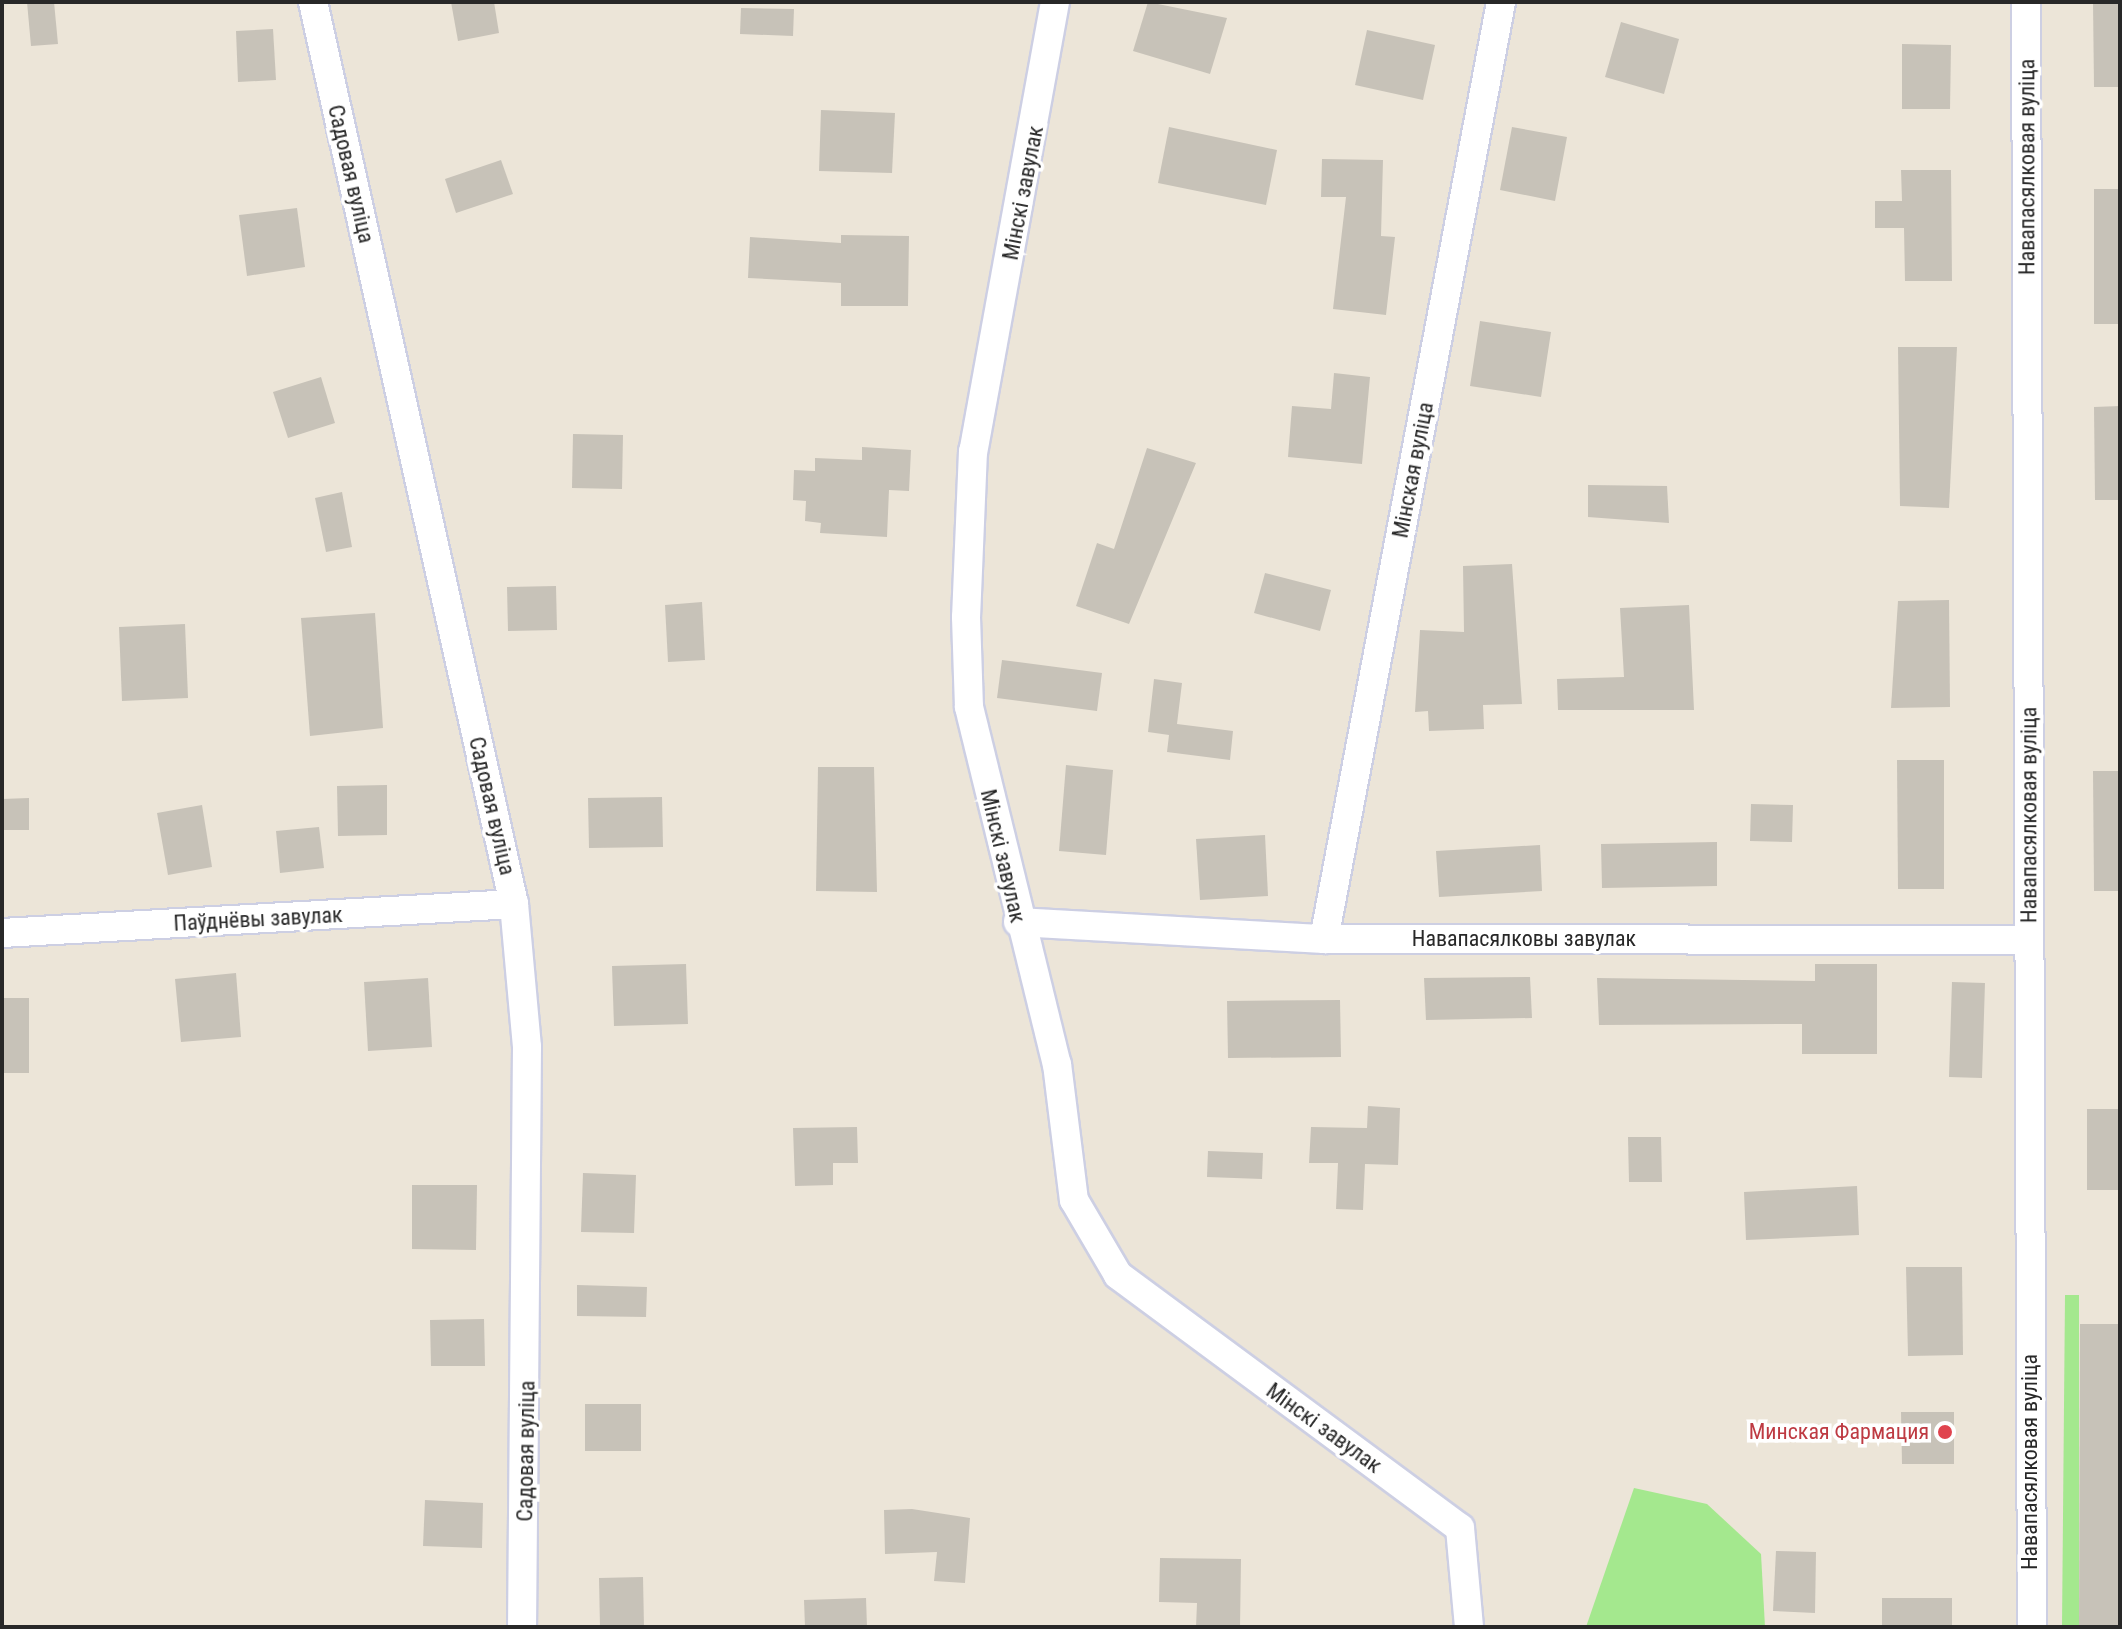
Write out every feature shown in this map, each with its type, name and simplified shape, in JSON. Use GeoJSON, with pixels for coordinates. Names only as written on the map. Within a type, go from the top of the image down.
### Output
{"type":"FeatureCollection","features":[{"type":"Feature","properties":{"kind":"street","name":"Садовая вуліца"},"geometry":{"type":"LineString","coordinates":[[313,2],[514,904],[527,1062],[522,1627]]}},
{"type":"Feature","properties":{"kind":"street","name":"Мінскі завулак"},"geometry":{"type":"LineString","coordinates":[[1055,2],[973,451],[965,573],[969,707],[1018,922],[1057,1064],[1074,1200],[1118,1275],[1460,1528],[1469,1627]]}},
{"type":"Feature","properties":{"kind":"street","name":"Мінская вуліца"},"geometry":{"type":"LineString","coordinates":[[1324,939],[1501,2]]}},
{"type":"Feature","properties":{"kind":"street","name":"Навапасялковая вуліца"},"geometry":{"type":"LineString","coordinates":[[2026,2],[2032,1627]]}},
{"type":"Feature","properties":{"kind":"street","name":"Паўднёвы завулак"},"geometry":{"type":"LineString","coordinates":[[2,933],[514,904]]}},
{"type":"Feature","properties":{"kind":"street","name":"Навапасялковы завулак"},"geometry":{"type":"LineString","coordinates":[[1018,922],[1324,939],[2029,940]]}},
{"type":"Feature","properties":{"kind":"green space"},"geometry":{"type":"Polygon","coordinates":[[[2065,1295],[2079,1295],[2079,1627],[2062,1627],[2065,1295]]]}},
{"type":"Feature","properties":{"kind":"green space"},"geometry":{"type":"Polygon","coordinates":[[[1634,1488],[1707,1504],[1761,1554],[1765,1627],[1586,1627],[1634,1488]]]}},
{"type":"Feature","properties":{"kind":"building"},"geometry":{"type":"Polygon","coordinates":[[[27,2],[54,2],[58,44],[31,46],[27,2]]]}},
{"type":"Feature","properties":{"kind":"building"},"geometry":{"type":"Polygon","coordinates":[[[451,2],[494,2],[499,33],[458,41],[451,2]]]}},
{"type":"Feature","properties":{"kind":"building"},"geometry":{"type":"Polygon","coordinates":[[[1148,2],[1227,18],[1210,74],[1133,51],[1148,2]]]}},
{"type":"Feature","properties":{"kind":"building"},"geometry":{"type":"Polygon","coordinates":[[[2093,2],[2120,2],[2120,87],[2094,87],[2093,2]]]}},
{"type":"Feature","properties":{"kind":"building"},"geometry":{"type":"Polygon","coordinates":[[[741,8],[794,9],[793,36],[740,34],[741,8]]]}},
{"type":"Feature","properties":{"kind":"building"},"geometry":{"type":"Polygon","coordinates":[[[1621,22],[1679,39],[1664,94],[1605,77],[1621,22]]]}},
{"type":"Feature","properties":{"kind":"building"},"geometry":{"type":"Polygon","coordinates":[[[273,29],[276,80],[238,82],[236,31],[273,29]]]}},
{"type":"Feature","properties":{"kind":"building"},"geometry":{"type":"Polygon","coordinates":[[[1367,30],[1435,45],[1423,100],[1355,85],[1367,30]]]}},
{"type":"Feature","properties":{"kind":"building"},"geometry":{"type":"Polygon","coordinates":[[[1902,44],[1951,45],[1950,109],[1902,109],[1902,44]]]}},
{"type":"Feature","properties":{"kind":"building"},"geometry":{"type":"Polygon","coordinates":[[[821,110],[895,113],[892,173],[819,171],[821,110]]]}},
{"type":"Feature","properties":{"kind":"building"},"geometry":{"type":"Polygon","coordinates":[[[1169,127],[1277,150],[1266,205],[1158,183],[1169,127]]]}},
{"type":"Feature","properties":{"kind":"building"},"geometry":{"type":"Polygon","coordinates":[[[1512,127],[1567,137],[1555,201],[1500,190],[1512,127]]]}},
{"type":"Feature","properties":{"kind":"building"},"geometry":{"type":"Polygon","coordinates":[[[1322,159],[1383,160],[1381,236],[1395,237],[1386,315],[1333,309],[1346,197],[1321,197],[1322,159]]]}},
{"type":"Feature","properties":{"kind":"building"},"geometry":{"type":"Polygon","coordinates":[[[501,160],[513,194],[456,213],[445,179],[501,160]]]}},
{"type":"Feature","properties":{"kind":"building"},"geometry":{"type":"Polygon","coordinates":[[[1901,170],[1951,170],[1952,281],[1905,281],[1904,228],[1875,228],[1875,201],[1902,201],[1901,170]]]}},
{"type":"Feature","properties":{"kind":"building"},"geometry":{"type":"Polygon","coordinates":[[[2094,189],[2120,189],[2120,324],[2094,324],[2094,189]]]}},
{"type":"Feature","properties":{"kind":"building"},"geometry":{"type":"Polygon","coordinates":[[[297,208],[305,267],[247,276],[239,215],[297,208]]]}},
{"type":"Feature","properties":{"kind":"building"},"geometry":{"type":"Polygon","coordinates":[[[841,235],[909,236],[908,306],[841,306],[841,283],[748,278],[750,237],[841,243],[841,235]]]}},
{"type":"Feature","properties":{"kind":"building"},"geometry":{"type":"Polygon","coordinates":[[[1480,321],[1551,332],[1541,397],[1470,386],[1480,321]]]}},
{"type":"Feature","properties":{"kind":"building"},"geometry":{"type":"Polygon","coordinates":[[[1898,347],[1957,347],[1949,508],[1900,506],[1898,347]]]}},
{"type":"Feature","properties":{"kind":"building"},"geometry":{"type":"Polygon","coordinates":[[[1334,373],[1370,377],[1362,464],[1288,457],[1292,406],[1331,409],[1334,373]]]}},
{"type":"Feature","properties":{"kind":"building"},"geometry":{"type":"Polygon","coordinates":[[[321,377],[335,423],[288,438],[273,392],[321,377]]]}},
{"type":"Feature","properties":{"kind":"building"},"geometry":{"type":"Polygon","coordinates":[[[2120,406],[2120,500],[2095,500],[2094,407],[2120,406]]]}},
{"type":"Feature","properties":{"kind":"building"},"geometry":{"type":"Polygon","coordinates":[[[573,434],[623,435],[622,489],[572,488],[573,434]]]}},
{"type":"Feature","properties":{"kind":"building"},"geometry":{"type":"Polygon","coordinates":[[[862,447],[911,450],[909,491],[889,490],[887,537],[820,533],[821,523],[805,521],[806,501],[793,500],[794,470],[815,471],[815,458],[862,460],[862,447]]]}},
{"type":"Feature","properties":{"kind":"building"},"geometry":{"type":"Polygon","coordinates":[[[1147,448],[1196,463],[1129,624],[1076,606],[1097,543],[1114,549],[1147,448]]]}},
{"type":"Feature","properties":{"kind":"building"},"geometry":{"type":"Polygon","coordinates":[[[1588,485],[1667,486],[1669,523],[1588,517],[1588,485]]]}},
{"type":"Feature","properties":{"kind":"building"},"geometry":{"type":"Polygon","coordinates":[[[342,492],[352,547],[326,552],[315,498],[342,492]]]}},
{"type":"Feature","properties":{"kind":"building"},"geometry":{"type":"Polygon","coordinates":[[[1512,564],[1522,704],[1483,705],[1484,729],[1429,731],[1428,711],[1415,712],[1420,630],[1464,632],[1463,566],[1512,564]]]}},
{"type":"Feature","properties":{"kind":"building"},"geometry":{"type":"Polygon","coordinates":[[[1265,573],[1331,590],[1320,631],[1254,613],[1265,573]]]}},
{"type":"Feature","properties":{"kind":"building"},"geometry":{"type":"Polygon","coordinates":[[[556,586],[557,630],[508,631],[507,587],[556,586]]]}},
{"type":"Feature","properties":{"kind":"building"},"geometry":{"type":"Polygon","coordinates":[[[1949,600],[1950,707],[1891,708],[1898,601],[1949,600]]]}},
{"type":"Feature","properties":{"kind":"building"},"geometry":{"type":"Polygon","coordinates":[[[702,602],[705,660],[668,662],[665,605],[702,602]]]}},
{"type":"Feature","properties":{"kind":"building"},"geometry":{"type":"Polygon","coordinates":[[[1689,605],[1694,710],[1558,710],[1557,679],[1624,677],[1620,608],[1689,605]]]}},
{"type":"Feature","properties":{"kind":"building"},"geometry":{"type":"Polygon","coordinates":[[[375,613],[383,728],[310,736],[301,618],[375,613]]]}},
{"type":"Feature","properties":{"kind":"building"},"geometry":{"type":"Polygon","coordinates":[[[185,624],[188,698],[122,701],[119,627],[185,624]]]}},
{"type":"Feature","properties":{"kind":"building"},"geometry":{"type":"Polygon","coordinates":[[[1002,660],[1102,673],[1097,711],[997,698],[1002,660]]]}},
{"type":"Feature","properties":{"kind":"building"},"geometry":{"type":"Polygon","coordinates":[[[1154,679],[1182,683],[1177,724],[1233,731],[1230,760],[1167,752],[1169,735],[1148,732],[1154,679]]]}},
{"type":"Feature","properties":{"kind":"building"},"geometry":{"type":"Polygon","coordinates":[[[1897,760],[1944,760],[1944,889],[1898,889],[1897,760]]]}},
{"type":"Feature","properties":{"kind":"building"},"geometry":{"type":"Polygon","coordinates":[[[1066,765],[1113,770],[1106,855],[1059,851],[1066,765]]]}},
{"type":"Feature","properties":{"kind":"building"},"geometry":{"type":"Polygon","coordinates":[[[818,767],[874,767],[877,892],[816,891],[818,767]]]}},
{"type":"Feature","properties":{"kind":"building"},"geometry":{"type":"Polygon","coordinates":[[[2093,771],[2120,771],[2120,891],[2094,891],[2093,771]]]}},
{"type":"Feature","properties":{"kind":"building"},"geometry":{"type":"Polygon","coordinates":[[[387,785],[387,835],[338,836],[337,786],[387,785]]]}},
{"type":"Feature","properties":{"kind":"building"},"geometry":{"type":"Polygon","coordinates":[[[662,797],[663,847],[589,848],[588,798],[662,797]]]}},
{"type":"Feature","properties":{"kind":"building"},"geometry":{"type":"Polygon","coordinates":[[[29,798],[29,830],[2,830],[2,799],[29,798]]]}},
{"type":"Feature","properties":{"kind":"building"},"geometry":{"type":"Polygon","coordinates":[[[1751,804],[1793,805],[1792,842],[1750,841],[1751,804]]]}},
{"type":"Feature","properties":{"kind":"building"},"geometry":{"type":"Polygon","coordinates":[[[202,805],[212,867],[168,875],[157,813],[202,805]]]}},
{"type":"Feature","properties":{"kind":"building"},"geometry":{"type":"Polygon","coordinates":[[[319,827],[324,868],[280,873],[276,831],[319,827]]]}},
{"type":"Feature","properties":{"kind":"building"},"geometry":{"type":"Polygon","coordinates":[[[1265,835],[1268,896],[1200,900],[1196,839],[1265,835]]]}},
{"type":"Feature","properties":{"kind":"building"},"geometry":{"type":"Polygon","coordinates":[[[1717,842],[1717,886],[1602,888],[1601,844],[1717,842]]]}},
{"type":"Feature","properties":{"kind":"building"},"geometry":{"type":"Polygon","coordinates":[[[1540,845],[1542,891],[1439,897],[1436,851],[1540,845]]]}},
{"type":"Feature","properties":{"kind":"building"},"geometry":{"type":"Polygon","coordinates":[[[686,964],[688,1024],[614,1026],[612,966],[686,964]]]}},
{"type":"Feature","properties":{"kind":"building"},"geometry":{"type":"Polygon","coordinates":[[[1815,964],[1877,964],[1877,1054],[1802,1054],[1802,1024],[1599,1025],[1597,978],[1815,981],[1815,964]]]}},
{"type":"Feature","properties":{"kind":"building"},"geometry":{"type":"Polygon","coordinates":[[[236,973],[241,1037],[181,1042],[175,979],[236,973]]]}},
{"type":"Feature","properties":{"kind":"building"},"geometry":{"type":"Polygon","coordinates":[[[1530,977],[1532,1018],[1426,1020],[1424,978],[1530,977]]]}},
{"type":"Feature","properties":{"kind":"building"},"geometry":{"type":"Polygon","coordinates":[[[428,978],[432,1047],[368,1051],[364,982],[428,978]]]}},
{"type":"Feature","properties":{"kind":"building"},"geometry":{"type":"Polygon","coordinates":[[[1952,982],[1985,983],[1982,1078],[1949,1077],[1952,982]]]}},
{"type":"Feature","properties":{"kind":"building"},"geometry":{"type":"Polygon","coordinates":[[[2,998],[29,998],[29,1073],[2,1073],[2,998]]]}},
{"type":"Feature","properties":{"kind":"building"},"geometry":{"type":"Polygon","coordinates":[[[1340,1000],[1341,1057],[1228,1058],[1227,1001],[1340,1000]]]}},
{"type":"Feature","properties":{"kind":"building"},"geometry":{"type":"Polygon","coordinates":[[[1368,1106],[1400,1108],[1398,1165],[1365,1164],[1363,1210],[1336,1209],[1338,1163],[1309,1163],[1311,1127],[1367,1128],[1368,1106]]]}},
{"type":"Feature","properties":{"kind":"building"},"geometry":{"type":"Polygon","coordinates":[[[2087,1109],[2120,1109],[2120,1190],[2087,1190],[2087,1109]]]}},
{"type":"Feature","properties":{"kind":"building"},"geometry":{"type":"Polygon","coordinates":[[[857,1127],[858,1163],[833,1163],[833,1185],[795,1186],[793,1128],[857,1127]]]}},
{"type":"Feature","properties":{"kind":"building"},"geometry":{"type":"Polygon","coordinates":[[[1628,1137],[1661,1137],[1662,1182],[1629,1182],[1628,1137]]]}},
{"type":"Feature","properties":{"kind":"building"},"geometry":{"type":"Polygon","coordinates":[[[1208,1151],[1263,1153],[1262,1179],[1207,1177],[1208,1151]]]}},
{"type":"Feature","properties":{"kind":"building"},"geometry":{"type":"Polygon","coordinates":[[[583,1173],[636,1175],[634,1233],[581,1232],[583,1173]]]}},
{"type":"Feature","properties":{"kind":"building"},"geometry":{"type":"Polygon","coordinates":[[[412,1185],[477,1185],[476,1250],[412,1249],[412,1185]]]}},
{"type":"Feature","properties":{"kind":"building"},"geometry":{"type":"Polygon","coordinates":[[[1857,1186],[1859,1235],[1746,1240],[1744,1192],[1857,1186]]]}},
{"type":"Feature","properties":{"kind":"building"},"geometry":{"type":"Polygon","coordinates":[[[1906,1267],[1962,1267],[1963,1355],[1908,1356],[1906,1267]]]}},
{"type":"Feature","properties":{"kind":"building"},"geometry":{"type":"Polygon","coordinates":[[[577,1285],[647,1287],[646,1317],[577,1316],[577,1285]]]}},
{"type":"Feature","properties":{"kind":"building"},"geometry":{"type":"Polygon","coordinates":[[[484,1319],[485,1366],[431,1366],[430,1320],[484,1319]]]}},
{"type":"Feature","properties":{"kind":"building"},"geometry":{"type":"Polygon","coordinates":[[[2080,1324],[2120,1324],[2120,1627],[2079,1627],[2080,1324]]]}},
{"type":"Feature","properties":{"kind":"building"},"geometry":{"type":"Polygon","coordinates":[[[585,1404],[641,1404],[641,1451],[585,1451],[585,1404]]]}},
{"type":"Feature","properties":{"kind":"building"},"geometry":{"type":"Polygon","coordinates":[[[1901,1412],[1954,1412],[1954,1464],[1902,1464],[1901,1412]]]}},
{"type":"Feature","properties":{"kind":"building"},"geometry":{"type":"Polygon","coordinates":[[[425,1500],[483,1503],[482,1548],[423,1546],[425,1500]]]}},
{"type":"Feature","properties":{"kind":"building"},"geometry":{"type":"Polygon","coordinates":[[[912,1509],[970,1518],[965,1583],[934,1581],[937,1552],[885,1554],[884,1510],[912,1509]]]}},
{"type":"Feature","properties":{"kind":"building"},"geometry":{"type":"Polygon","coordinates":[[[1776,1551],[1816,1552],[1815,1613],[1773,1611],[1776,1551]]]}},
{"type":"Feature","properties":{"kind":"building"},"geometry":{"type":"Polygon","coordinates":[[[1160,1558],[1241,1559],[1240,1627],[1196,1627],[1197,1603],[1159,1602],[1160,1558]]]}},
{"type":"Feature","properties":{"kind":"building"},"geometry":{"type":"Polygon","coordinates":[[[643,1577],[644,1627],[600,1627],[599,1578],[643,1577]]]}},
{"type":"Feature","properties":{"kind":"building"},"geometry":{"type":"Polygon","coordinates":[[[866,1598],[867,1627],[805,1627],[804,1600],[866,1598]]]}},
{"type":"Feature","properties":{"kind":"building"},"geometry":{"type":"Polygon","coordinates":[[[1882,1598],[1952,1598],[1952,1627],[1882,1627],[1882,1598]]]}},
{"type":"Feature","properties":{"kind":"place","name":"Минская Фармация"},"geometry":{"type":"Point","coordinates":[1945,1432]}}]}
